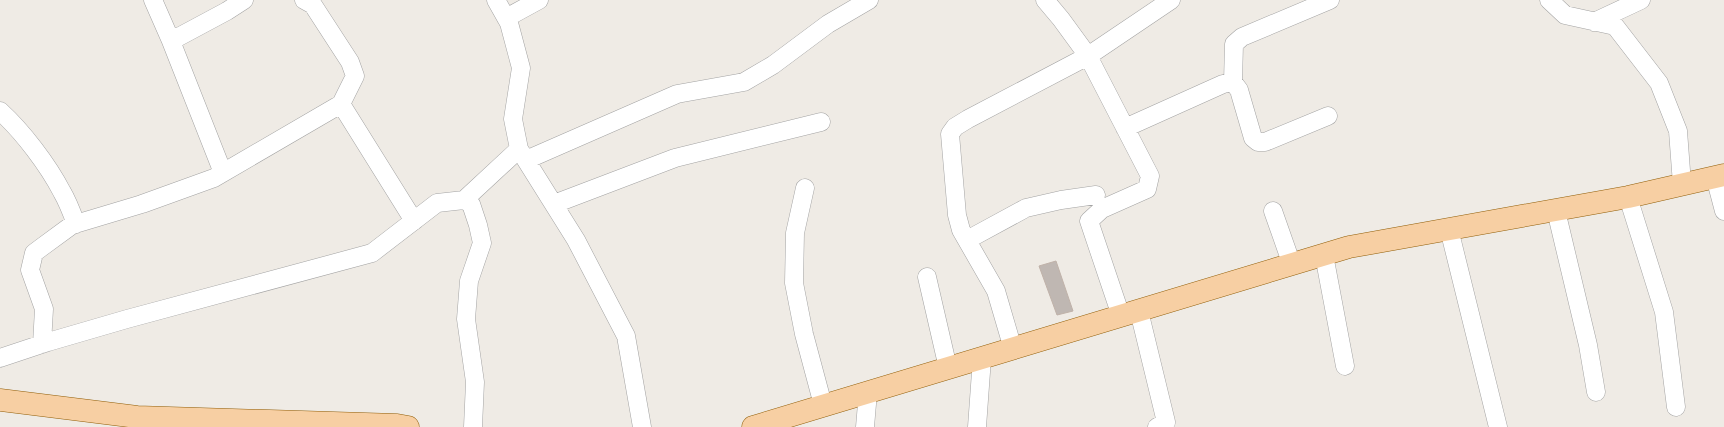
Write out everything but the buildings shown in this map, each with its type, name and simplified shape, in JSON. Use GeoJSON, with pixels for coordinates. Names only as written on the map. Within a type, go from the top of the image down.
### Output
{"type":"FeatureCollection","features":[{"type":"Feature","properties":{"kind":"main road"},"geometry":{"type":"LineString","coordinates":[[753,427],[1349,247],[1628,197],[1719,176]]}},
{"type":"Feature","properties":{"kind":"main road"},"geometry":{"type":"LineString","coordinates":[[0,400],[137,418],[397,425],[408,427]]}},
{"type":"Feature","properties":{"kind":"street"},"geometry":{"type":"LineString","coordinates":[[153,0],[171,40],[223,173]]}},
{"type":"Feature","properties":{"kind":"street"},"geometry":{"type":"LineString","coordinates":[[171,40],[227,11],[244,0]]}},
{"type":"Feature","properties":{"kind":"street"},"geometry":{"type":"LineString","coordinates":[[42,344],[44,309],[30,270],[34,253],[72,225],[142,204],[214,178],[341,104],[355,76],[350,62],[313,5],[304,0]]}},
{"type":"Feature","properties":{"kind":"street"},"geometry":{"type":"LineString","coordinates":[[496,0],[509,24],[522,68],[513,119],[523,154],[576,240],[626,336],[642,427]]}},
{"type":"Feature","properties":{"kind":"street"},"geometry":{"type":"LineString","coordinates":[[506,18],[539,0]]}},
{"type":"Feature","properties":{"kind":"street"},"geometry":{"type":"LineString","coordinates":[[0,358],[42,344],[372,253],[437,203],[464,200],[523,154],[677,94],[744,82],[773,65],[828,24],[869,0]]}},
{"type":"Feature","properties":{"kind":"street"},"geometry":{"type":"LineString","coordinates":[[1046,0],[1088,56],[1150,176],[1147,189],[1102,209],[1089,220],[1130,314],[1166,422],[1157,427]]}},
{"type":"Feature","properties":{"kind":"street"},"geometry":{"type":"LineString","coordinates":[[1013,348],[996,290],[961,230],[957,214],[950,134],[954,127],[1088,56],[1171,0]]}},
{"type":"Feature","properties":{"kind":"street"},"geometry":{"type":"LineString","coordinates":[[1328,116],[1265,142],[1258,142],[1254,138],[1239,90],[1234,82],[1234,44],[1242,37],[1330,0]]}},
{"type":"Feature","properties":{"kind":"street"},"geometry":{"type":"LineString","coordinates":[[1549,0],[1565,15],[1615,26],[1659,83],[1678,131],[1682,184]]}},
{"type":"Feature","properties":{"kind":"street"},"geometry":{"type":"LineString","coordinates":[[1594,22],[1641,0]]}},
{"type":"Feature","properties":{"kind":"street"},"geometry":{"type":"LineString","coordinates":[[1125,128],[1223,84],[1234,82]]}},
{"type":"Feature","properties":{"kind":"street"},"geometry":{"type":"LineString","coordinates":[[341,104],[414,221]]}},
{"type":"Feature","properties":{"kind":"street"},"geometry":{"type":"LineString","coordinates":[[0,111],[9,119],[48,166],[63,193],[76,224]]}},
{"type":"Feature","properties":{"kind":"street"},"geometry":{"type":"LineString","coordinates":[[554,204],[675,158],[821,122]]}},
{"type":"Feature","properties":{"kind":"street"},"geometry":{"type":"LineString","coordinates":[[1719,176],[1724,211]]}},
{"type":"Feature","properties":{"kind":"street"},"geometry":{"type":"LineString","coordinates":[[805,188],[795,233],[794,283],[804,334],[823,406]]}},
{"type":"Feature","properties":{"kind":"street"},"geometry":{"type":"LineString","coordinates":[[967,240],[1026,208],[1061,200],[1096,196]]}},
{"type":"Feature","properties":{"kind":"street"},"geometry":{"type":"LineString","coordinates":[[1628,197],[1664,312],[1676,407]]}},
{"type":"Feature","properties":{"kind":"street"},"geometry":{"type":"LineString","coordinates":[[464,200],[471,204],[482,243],[469,281],[466,319],[476,382],[472,427]]}},
{"type":"Feature","properties":{"kind":"street"},"geometry":{"type":"LineString","coordinates":[[1553,210],[1560,226],[1588,345],[1596,392]]}},
{"type":"Feature","properties":{"kind":"street"},"geometry":{"type":"LineString","coordinates":[[1273,211],[1292,264]]}},
{"type":"Feature","properties":{"kind":"street"},"geometry":{"type":"LineString","coordinates":[[1449,229],[1498,427]]}},
{"type":"Feature","properties":{"kind":"street"},"geometry":{"type":"LineString","coordinates":[[1324,255],[1345,366]]}},
{"type":"Feature","properties":{"kind":"street"},"geometry":{"type":"LineString","coordinates":[[927,277],[948,368]]}},
{"type":"Feature","properties":{"kind":"street"},"geometry":{"type":"LineString","coordinates":[[977,427],[982,358]]}},
{"type":"Feature","properties":{"kind":"street"},"geometry":{"type":"LineString","coordinates":[[865,427],[868,392]]}}]}
